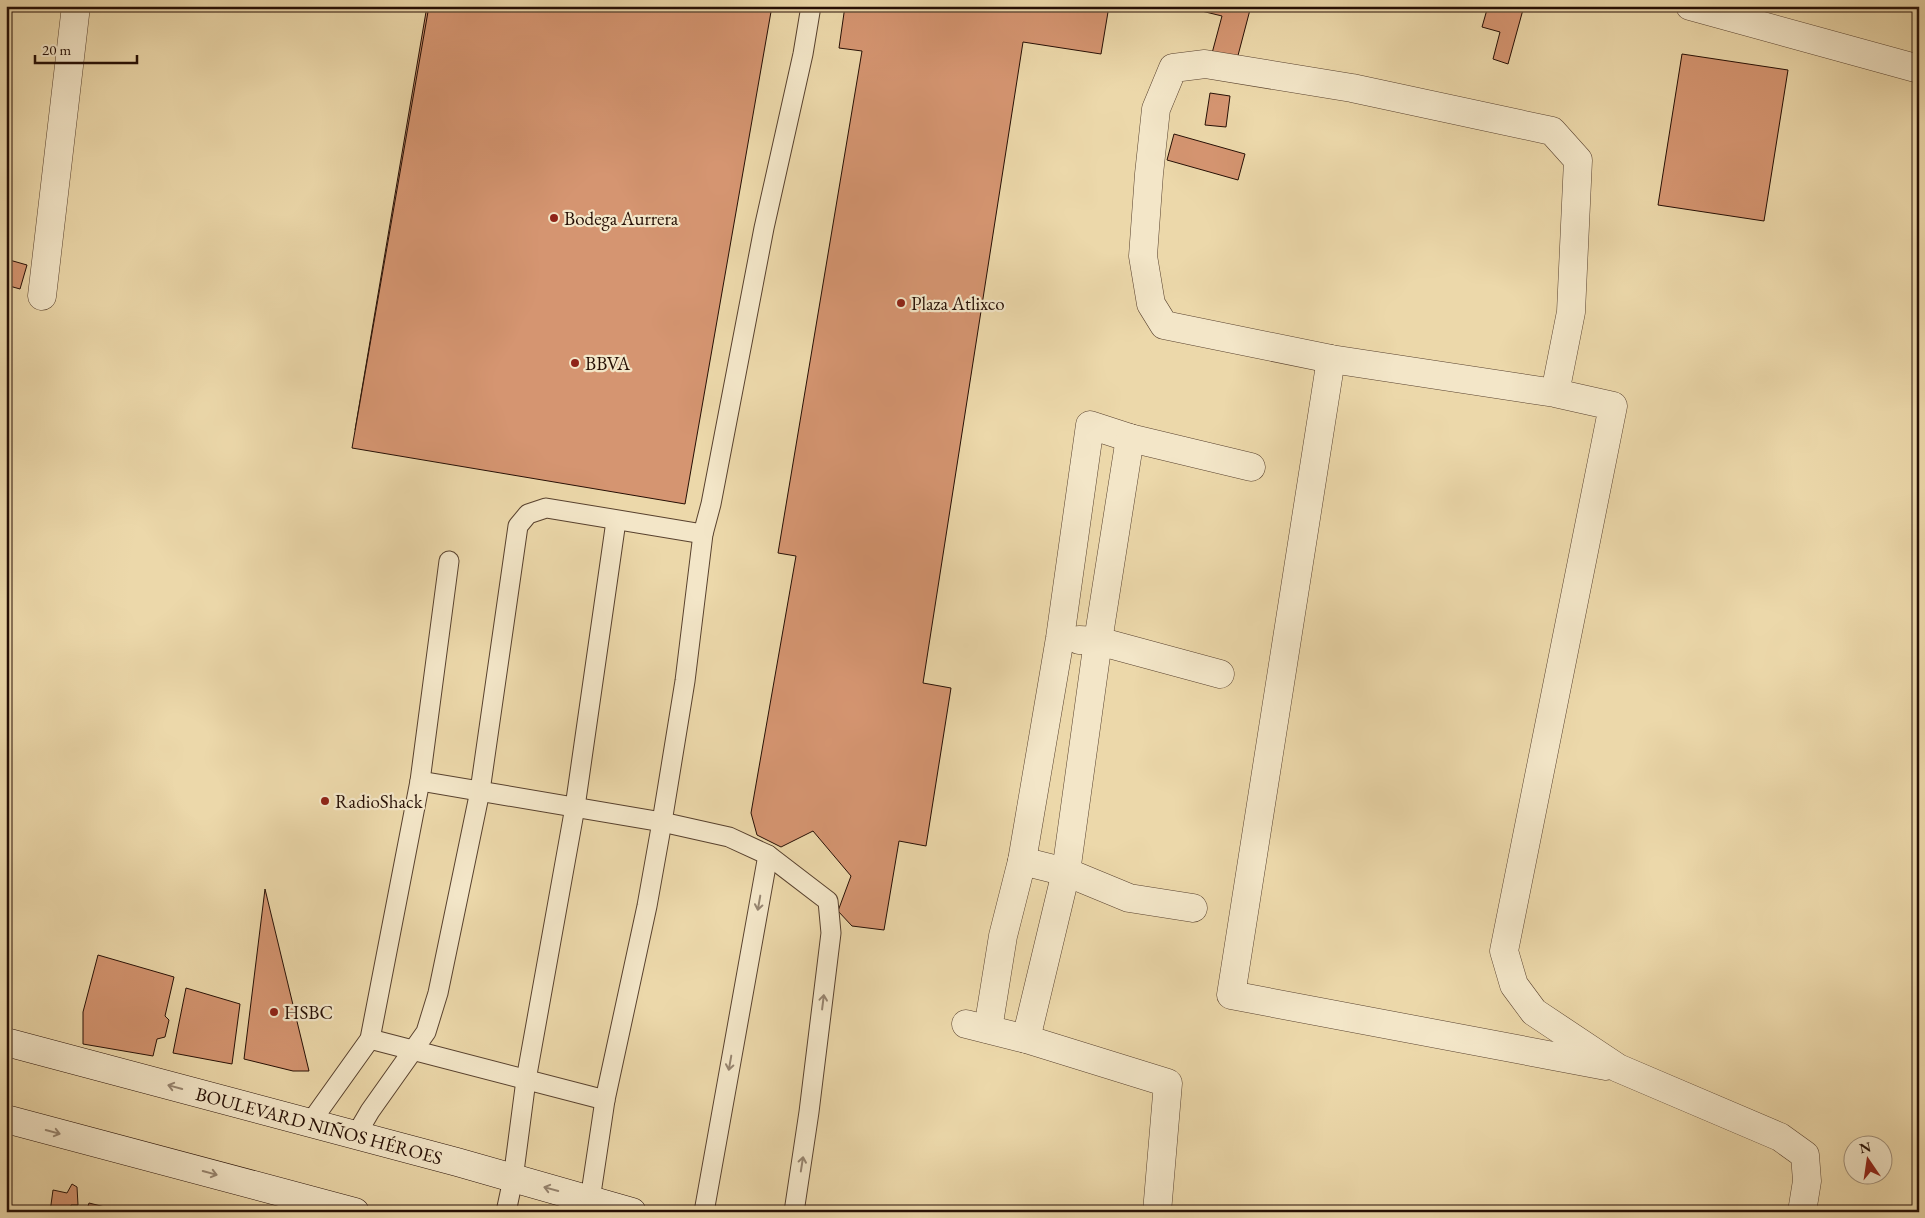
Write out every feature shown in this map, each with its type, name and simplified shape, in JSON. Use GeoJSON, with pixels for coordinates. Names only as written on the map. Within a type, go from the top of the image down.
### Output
{"type":"FeatureCollection","features":[{"type":"Feature","properties":{"kind":"street"},"geometry":{"type":"LineString","coordinates":[[42,296],[76,6]]}},
{"type":"Feature","properties":{"kind":"street"},"geometry":{"type":"LineString","coordinates":[[1690,6],[1919,69]]}},
{"type":"Feature","properties":{"kind":"street"},"geometry":{"type":"LineString","coordinates":[[1555,394],[1571,312],[1578,160],[1552,131],[1352,88],[1204,64],[1173,68],[1156,109],[1148,174],[1143,256],[1151,304],[1164,325],[1331,358],[1555,394],[1613,406],[1504,951],[1514,985],[1534,1012],[1618,1068],[1780,1137],[1805,1155],[1807,1181],[1802,1212]]}},
{"type":"Feature","properties":{"kind":"street"},"geometry":{"type":"LineString","coordinates":[[1331,358],[1231,995],[1618,1068]]}},
{"type":"Feature","properties":{"kind":"street"},"geometry":{"type":"LineString","coordinates":[[1157,1212],[1168,1083],[1026,1039],[977,1026],[1022,861],[1060,638],[1090,425],[1130,438],[1251,467]]}},
{"type":"Feature","properties":{"kind":"street"},"geometry":{"type":"LineString","coordinates":[[1026,1039],[1066,872],[1098,642],[1130,438]]}},
{"type":"Feature","properties":{"kind":"street"},"geometry":{"type":"LineString","coordinates":[[1060,638],[1098,642],[1220,674]]}},
{"type":"Feature","properties":{"kind":"street"},"geometry":{"type":"LineString","coordinates":[[1022,861],[1066,872],[1129,898],[1194,908]]}},
{"type":"Feature","properties":{"kind":"street","name":"BOULEVARD NIÑOS HÉROES"},"geometry":{"type":"LineString","coordinates":[[6,1042],[457,1162],[632,1212]]}},
{"type":"Feature","properties":{"kind":"street"},"geometry":{"type":"LineString","coordinates":[[6,1119],[303,1205],[355,1212]]}},
{"type":"Feature","properties":{"kind":"lane"},"geometry":{"type":"LineString","coordinates":[[590,1200],[605,1100],[647,906],[662,822],[685,682],[702,534],[711,504],[764,228],[803,54],[811,6]]}},
{"type":"Feature","properties":{"kind":"lane"},"geometry":{"type":"LineString","coordinates":[[356,1135],[370,1111],[426,1032],[438,993],[480,791],[518,526],[528,514],[546,508],[702,534]]}},
{"type":"Feature","properties":{"kind":"lane"},"geometry":{"type":"LineString","coordinates":[[506,1212],[513,1179],[526,1080],[575,807],[616,520]]}},
{"type":"Feature","properties":{"kind":"lane"},"geometry":{"type":"LineString","coordinates":[[310,1123],[370,1039],[420,780],[449,561]]}},
{"type":"Feature","properties":{"kind":"lane"},"geometry":{"type":"LineString","coordinates":[[420,780],[662,822],[729,837],[768,855],[828,901],[831,933],[810,1112],[794,1212]]}},
{"type":"Feature","properties":{"kind":"lane"},"geometry":{"type":"LineString","coordinates":[[704,1212],[768,855]]}},
{"type":"Feature","properties":{"kind":"lane"},"geometry":{"type":"LineString","coordinates":[[370,1039],[605,1100]]}},
{"type":"Feature","properties":{"kind":"building","name":"Bodega Aurrera"},"geometry":{"type":"Polygon","coordinates":[[[427,6],[760,6],[665,483],[355,430],[427,6]]]}},
{"type":"Feature","properties":{"kind":"building","name":"Bodega Aurrera"},"geometry":{"type":"Polygon","coordinates":[[[429,6],[772,6],[685,504],[352,448],[429,6]]]}},
{"type":"Feature","properties":{"kind":"building","name":"Plaza Atlixco"},"geometry":{"type":"Polygon","coordinates":[[[845,6],[1109,6],[1101,54],[1023,42],[923,683],[951,688],[926,846],[899,841],[884,930],[852,926],[838,911],[851,876],[813,831],[781,847],[757,835],[751,813],[796,556],[778,553],[862,51],[839,48],[845,6]]]}},
{"type":"Feature","properties":{"kind":"building"},"geometry":{"type":"Polygon","coordinates":[[[1181,6],[1251,6],[1236,63],[1211,57],[1222,16],[1181,6]]]}},
{"type":"Feature","properties":{"kind":"building"},"geometry":{"type":"Polygon","coordinates":[[[1488,6],[1524,6],[1508,64],[1493,59],[1500,32],[1482,27],[1488,6]]]}},
{"type":"Feature","properties":{"kind":"building"},"geometry":{"type":"Polygon","coordinates":[[[1682,54],[1788,70],[1764,221],[1658,205],[1682,54]]]}},
{"type":"Feature","properties":{"kind":"building"},"geometry":{"type":"Polygon","coordinates":[[[1210,93],[1230,96],[1226,127],[1205,125],[1210,93]]]}},
{"type":"Feature","properties":{"kind":"building"},"geometry":{"type":"Polygon","coordinates":[[[1174,134],[1245,154],[1238,180],[1167,160],[1174,134]]]}},
{"type":"Feature","properties":{"kind":"building"},"geometry":{"type":"Polygon","coordinates":[[[6,259],[27,265],[20,289],[6,285],[6,259]]]}},
{"type":"Feature","properties":{"kind":"building"},"geometry":{"type":"Polygon","coordinates":[[[265,889],[309,1071],[293,1071],[244,1059],[265,889]]]}},
{"type":"Feature","properties":{"kind":"building"},"geometry":{"type":"Polygon","coordinates":[[[98,955],[174,977],[165,1016],[169,1020],[165,1037],[157,1039],[153,1056],[83,1044],[83,1012],[98,955]]]}},
{"type":"Feature","properties":{"kind":"building"},"geometry":{"type":"Polygon","coordinates":[[[186,988],[240,1004],[232,1064],[173,1053],[186,988]]]}},
{"type":"Feature","properties":{"kind":"building"},"geometry":{"type":"Polygon","coordinates":[[[72,1184],[77,1187],[78,1205],[71,1205],[71,1212],[50,1212],[53,1190],[67,1193],[72,1184]]]}},
{"type":"Feature","properties":{"kind":"building"},"geometry":{"type":"Polygon","coordinates":[[[89,1203],[113,1209],[113,1212],[86,1212],[89,1203]]]}},
{"type":"Feature","properties":{"kind":"place","name":"Bodega Aurrera"},"geometry":{"type":"Point","coordinates":[554,218]}},
{"type":"Feature","properties":{"kind":"place","name":"Plaza Atlixco"},"geometry":{"type":"Point","coordinates":[901,303]}},
{"type":"Feature","properties":{"kind":"place","name":"BBVA"},"geometry":{"type":"Point","coordinates":[575,363]}},
{"type":"Feature","properties":{"kind":"place","name":"RadioShack"},"geometry":{"type":"Point","coordinates":[325,801]}},
{"type":"Feature","properties":{"kind":"place","name":"HSBC"},"geometry":{"type":"Point","coordinates":[274,1012]}}]}
